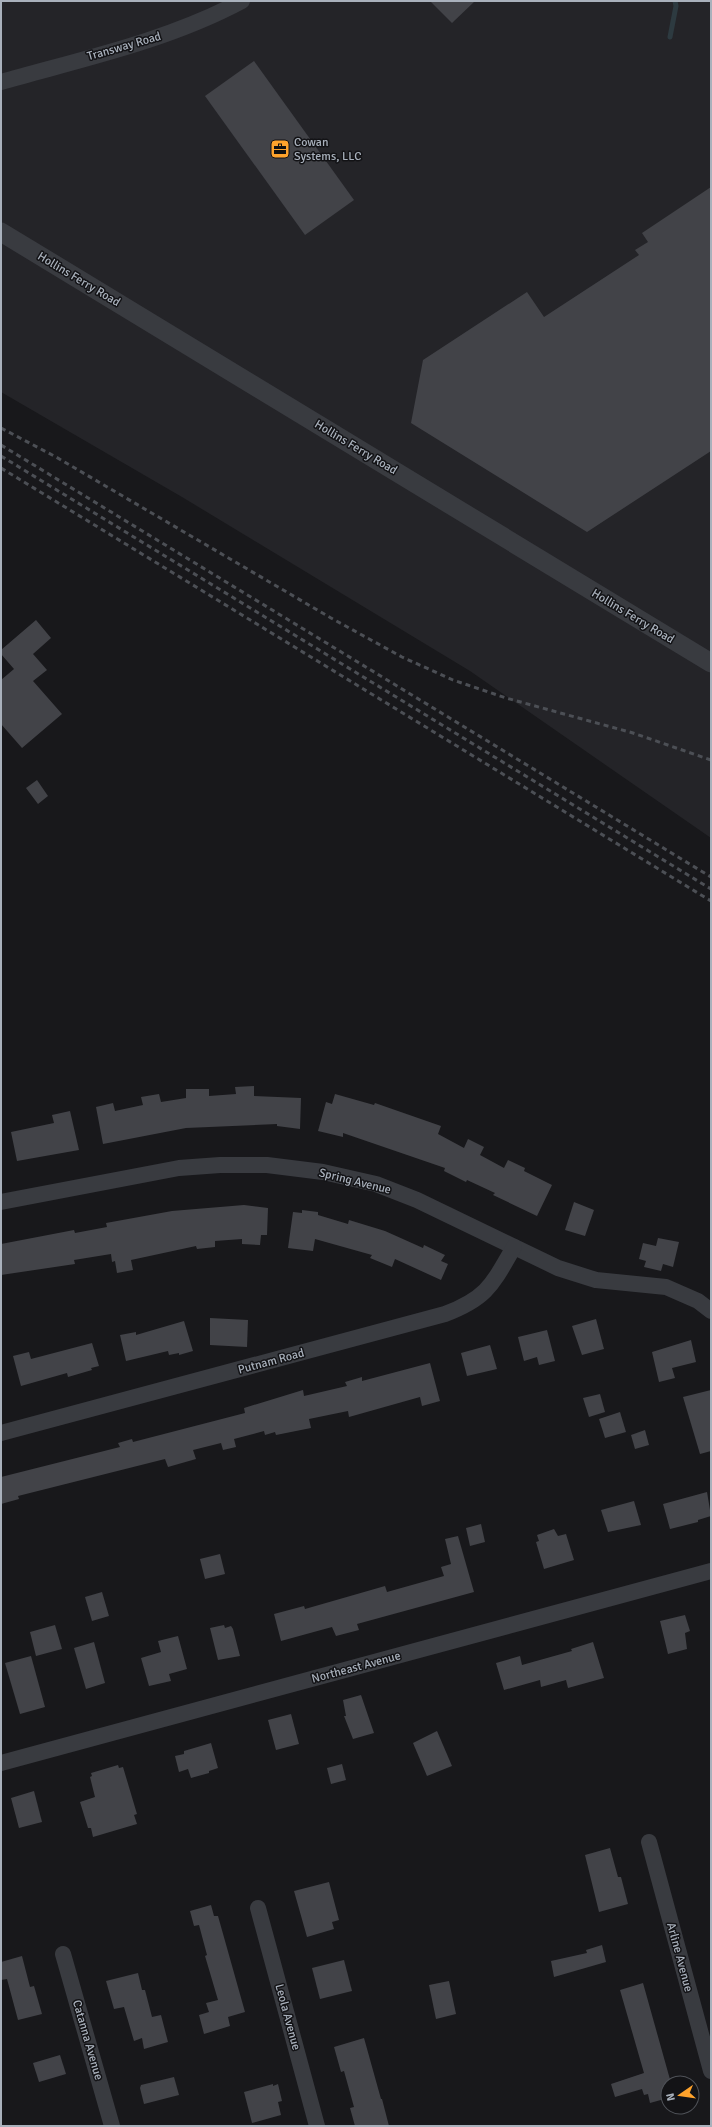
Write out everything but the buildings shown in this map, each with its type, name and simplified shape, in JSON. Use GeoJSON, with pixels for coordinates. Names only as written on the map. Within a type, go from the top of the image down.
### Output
{"type":"FeatureCollection","features":[{"type":"Feature","properties":{"kind":"street","name":"Transway Road"},"geometry":{"type":"LineString","coordinates":[[1,82],[150,40],[222,12],[242,1]]}},
{"type":"Feature","properties":{"kind":"street","name":"Hollins Ferry Road"},"geometry":{"type":"LineString","coordinates":[[1,232],[711,663]]}},
{"type":"Feature","properties":{"kind":"street","name":"Spring Avenue"},"geometry":{"type":"LineString","coordinates":[[1,1202],[179,1168],[220,1165],[267,1165],[323,1172],[376,1184],[417,1200],[558,1268],[596,1280],[666,1287],[698,1301],[711,1311]]}},
{"type":"Feature","properties":{"kind":"street","name":"Putnam Road"},"geometry":{"type":"LineString","coordinates":[[1,1433],[445,1314],[463,1307],[480,1297],[494,1282],[514,1247]]}},
{"type":"Feature","properties":{"kind":"street","name":"Northeast Avenue"},"geometry":{"type":"LineString","coordinates":[[1,1762],[711,1571]]}},
{"type":"Feature","properties":{"kind":"street","name":"Arline Avenue"},"geometry":{"type":"LineString","coordinates":[[649,1842],[711,2071]]}},
{"type":"Feature","properties":{"kind":"street","name":"Leola Avenue"},"geometry":{"type":"LineString","coordinates":[[258,1908],[317,2126]]}},
{"type":"Feature","properties":{"kind":"street","name":"Catanna Avenue"},"geometry":{"type":"LineString","coordinates":[[64,1954],[112,2126]]}},
{"type":"Feature","properties":{"kind":"shaded area"},"geometry":{"type":"Polygon","coordinates":[[[1,1],[711,1],[711,838],[470,671],[182,497],[1,392],[1,1]]]}},
{"type":"Feature","properties":{"kind":"waterway"},"geometry":{"type":"LineString","coordinates":[[670,37],[676,6],[675,1]]}},
{"type":"Feature","properties":{"kind":"railway"},"geometry":{"type":"LineString","coordinates":[[1,428],[56,457],[331,618],[402,657],[453,680],[506,698],[633,733],[711,760]]}},
{"type":"Feature","properties":{"kind":"railway"},"geometry":{"type":"LineString","coordinates":[[1,445],[711,877]]}},
{"type":"Feature","properties":{"kind":"railway"},"geometry":{"type":"LineString","coordinates":[[1,456],[711,889]]}},
{"type":"Feature","properties":{"kind":"railway"},"geometry":{"type":"LineString","coordinates":[[1,468],[711,901]]}},
{"type":"Feature","properties":{"kind":"place","name":"Cowan Systems, LLC"},"geometry":{"type":"Point","coordinates":[280,149]}}]}
